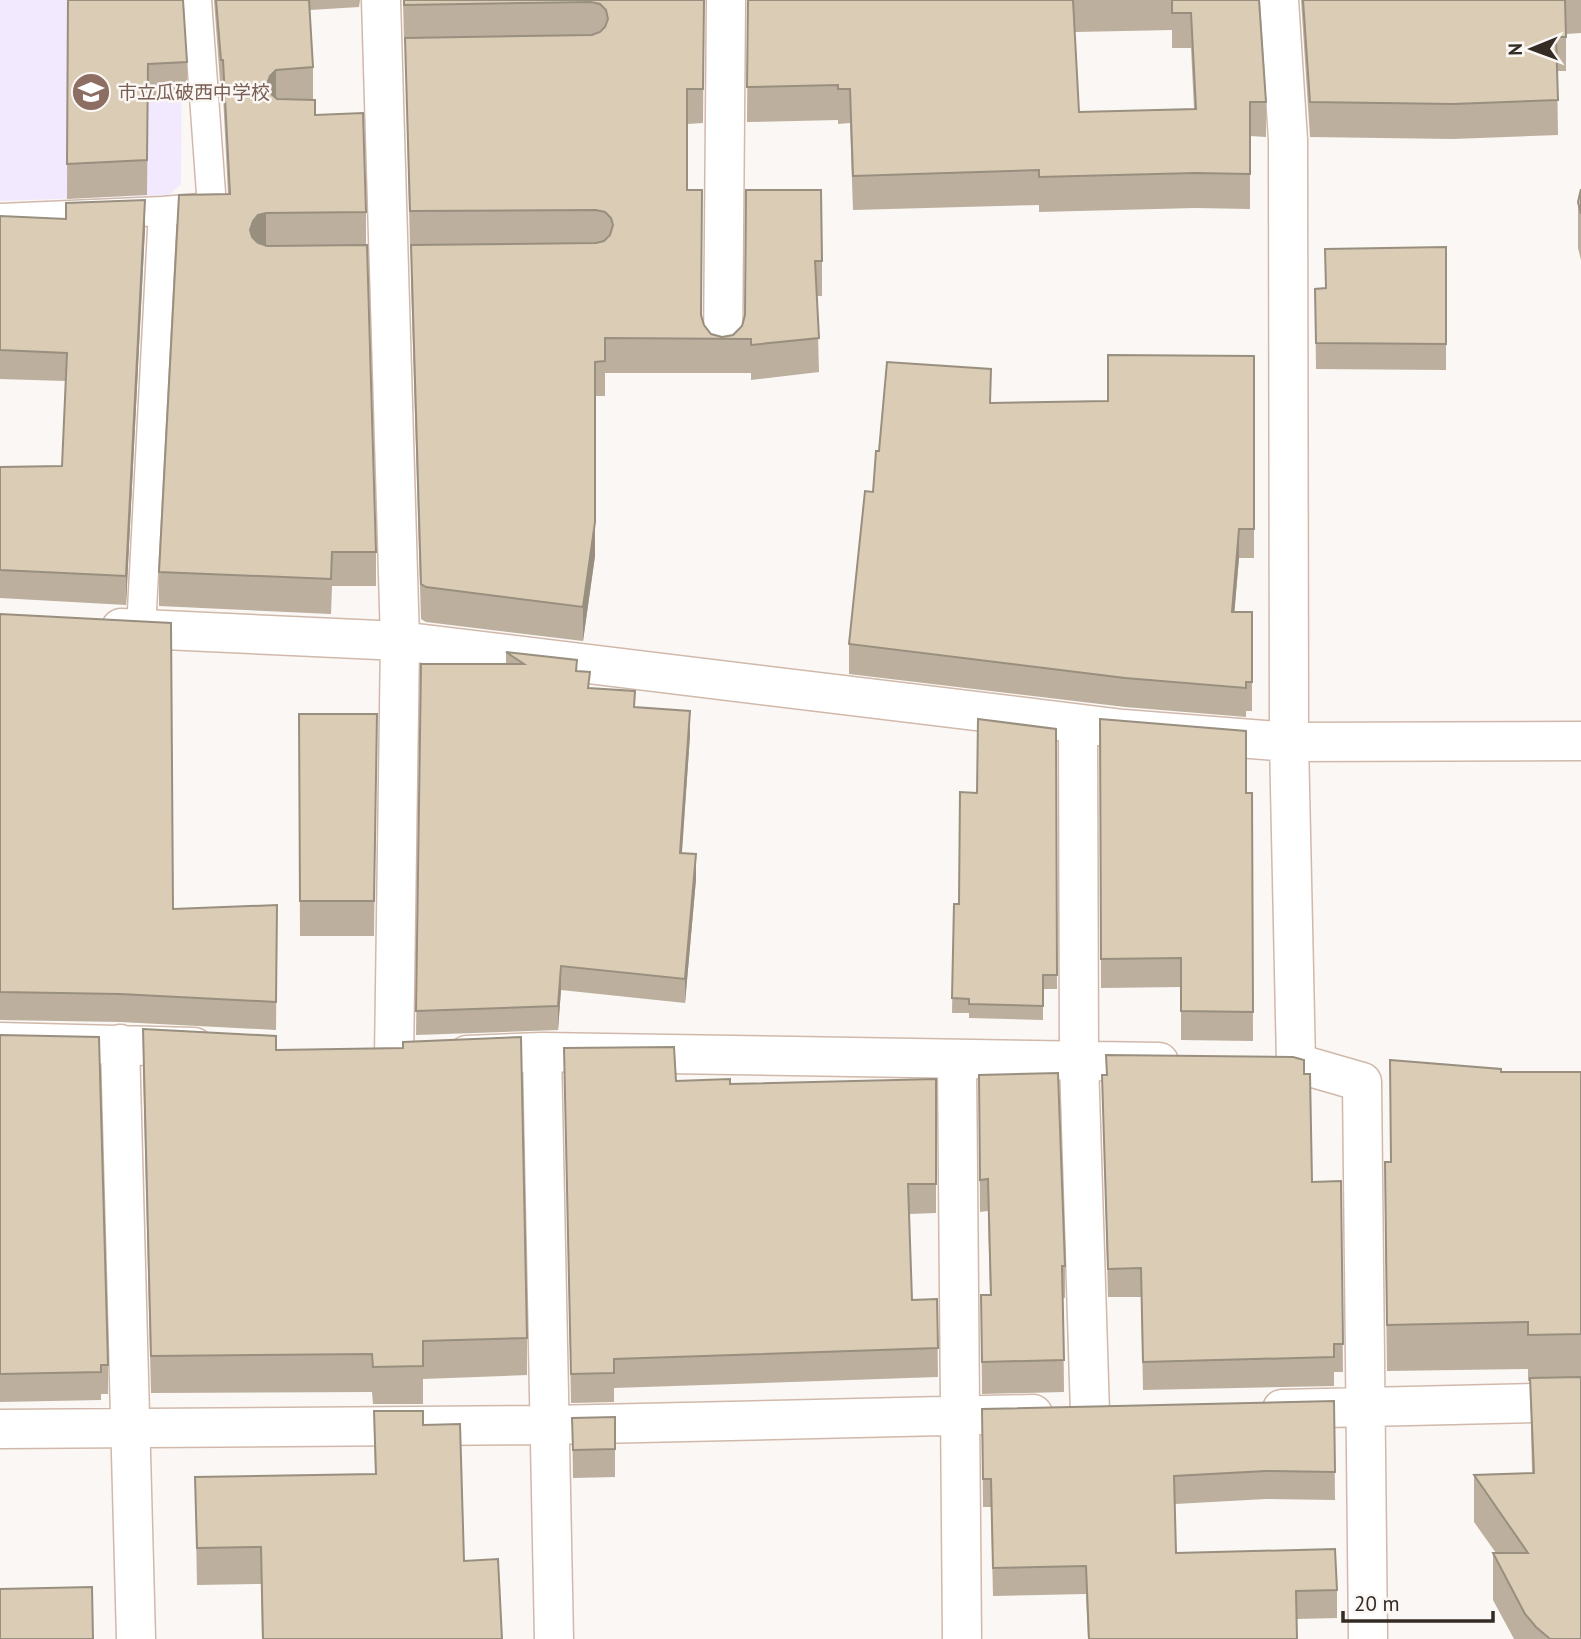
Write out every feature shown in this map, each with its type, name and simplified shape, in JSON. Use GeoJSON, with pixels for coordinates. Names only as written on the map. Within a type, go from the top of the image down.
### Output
{"type":"FeatureCollection","features":[{"type":"Feature","properties":{"kind":"street"},"geometry":{"type":"LineString","coordinates":[[381,0],[396,56],[372,118],[389,263],[400,641],[394,1058]]}},
{"type":"Feature","properties":{"kind":"street"},"geometry":{"type":"LineString","coordinates":[[723,350],[726,0]]}},
{"type":"Feature","properties":{"kind":"street"},"geometry":{"type":"LineString","coordinates":[[1279,0],[1288,141],[1289,742],[1296,1063]]}},
{"type":"Feature","properties":{"kind":"street"},"geometry":{"type":"LineString","coordinates":[[90,626],[400,641],[1077,724],[1289,742],[1581,741]]}},
{"type":"Feature","properties":{"kind":"street"},"geometry":{"type":"LineString","coordinates":[[0,1429],[551,1424],[1104,1413],[1079,1062],[1077,724]]}},
{"type":"Feature","properties":{"kind":"street"},"geometry":{"type":"LineString","coordinates":[[0,1042],[230,1049]]}},
{"type":"Feature","properties":{"kind":"street"},"geometry":{"type":"LineString","coordinates":[[120,1044],[136,1639]]}},
{"type":"Feature","properties":{"kind":"street"},"geometry":{"type":"LineString","coordinates":[[542,1052],[554,1639]]}},
{"type":"Feature","properties":{"kind":"street"},"geometry":{"type":"LineString","coordinates":[[353,1055],[394,1058],[542,1052],[1188,1062]]}},
{"type":"Feature","properties":{"kind":"street"},"geometry":{"type":"LineString","coordinates":[[957,1060],[962,1639]]}},
{"type":"Feature","properties":{"kind":"street"},"geometry":{"type":"LineString","coordinates":[[1255,1063],[1296,1063],[1362,1082],[1403,1085]]}},
{"type":"Feature","properties":{"kind":"street"},"geometry":{"type":"LineString","coordinates":[[1362,1082],[1368,1639]]}},
{"type":"Feature","properties":{"kind":"street"},"geometry":{"type":"LineString","coordinates":[[1241,1410],[1581,1402]]}},
{"type":"Feature","properties":{"kind":"lane"},"geometry":{"type":"LineString","coordinates":[[0,218],[212,207],[197,0]]}},
{"type":"Feature","properties":{"kind":"lane"},"geometry":{"type":"LineString","coordinates":[[141,629],[163,211]]}},
{"type":"Feature","properties":{"kind":"shaded area","name":"市立瓜破西中学校"},"geometry":{"type":"Polygon","coordinates":[[[0,0],[182,0],[181,184],[169,195],[0,201],[0,0]]]}},
{"type":"Feature","properties":{"kind":"building"},"geometry":{"type":"Polygon","coordinates":[[[68,0],[183,0],[187,62],[148,64],[147,160],[67,164],[68,0]]]}},
{"type":"Feature","properties":{"kind":"building"},"geometry":{"type":"Polygon","coordinates":[[[216,0],[309,0],[313,67],[276,70],[267,84],[270,93],[277,99],[315,100],[315,115],[363,113],[366,212],[266,213],[258,215],[250,230],[258,243],[267,246],[367,245],[376,552],[332,552],[331,579],[159,572],[179,195],[230,194],[223,60],[216,0]]]}},
{"type":"Feature","properties":{"kind":"building"},"geometry":{"type":"Polygon","coordinates":[[[404,0],[704,0],[703,89],[687,89],[687,190],[702,190],[701,315],[711,334],[722,337],[733,335],[742,326],[745,315],[746,190],[821,190],[822,261],[815,261],[819,338],[751,345],[751,339],[605,338],[605,361],[595,362],[595,522],[583,607],[426,587],[421,584],[411,245],[596,243],[604,241],[610,235],[613,225],[605,212],[596,210],[410,211],[405,38],[592,35],[605,27],[608,19],[606,10],[600,4],[591,2],[404,5],[404,0]]]}},
{"type":"Feature","properties":{"kind":"building"},"geometry":{"type":"Polygon","coordinates":[[[748,0],[1073,0],[1079,112],[1196,109],[1191,13],[1172,13],[1172,0],[1259,0],[1266,102],[1250,102],[1250,174],[1039,177],[1039,170],[853,176],[850,89],[838,89],[838,85],[747,87],[748,0]]]}},
{"type":"Feature","properties":{"kind":"building"},"geometry":{"type":"Polygon","coordinates":[[[1303,0],[1565,0],[1566,37],[1556,37],[1558,100],[1453,104],[1310,102],[1303,0]]]}},
{"type":"Feature","properties":{"kind":"building"},"geometry":{"type":"Polygon","coordinates":[[[1581,189],[1581,214],[1578,202],[1581,189]]]}},
{"type":"Feature","properties":{"kind":"building"},"geometry":{"type":"Polygon","coordinates":[[[145,200],[126,576],[0,570],[0,467],[62,466],[67,353],[0,350],[0,216],[66,219],[66,203],[145,200]]]}},
{"type":"Feature","properties":{"kind":"building"},"geometry":{"type":"Polygon","coordinates":[[[1446,247],[1446,344],[1316,343],[1315,289],[1326,288],[1325,249],[1446,247]]]}},
{"type":"Feature","properties":{"kind":"building"},"geometry":{"type":"Polygon","coordinates":[[[1108,355],[1254,356],[1254,529],[1239,529],[1232,612],[1252,612],[1252,682],[1246,682],[1246,688],[1125,678],[849,644],[865,491],[873,492],[887,362],[991,369],[990,403],[1108,401],[1108,355]]]}},
{"type":"Feature","properties":{"kind":"building"},"geometry":{"type":"Polygon","coordinates":[[[0,614],[171,623],[173,909],[277,905],[276,1002],[120,994],[0,992],[0,614]]]}},
{"type":"Feature","properties":{"kind":"building"},"geometry":{"type":"Polygon","coordinates":[[[506,652],[577,660],[576,671],[590,672],[588,688],[635,691],[634,707],[690,711],[680,853],[696,854],[685,979],[561,966],[558,1006],[416,1011],[421,664],[524,664],[506,652]]]}},
{"type":"Feature","properties":{"kind":"building"},"geometry":{"type":"Polygon","coordinates":[[[299,714],[377,714],[374,901],[300,901],[299,714]]]}},
{"type":"Feature","properties":{"kind":"building"},"geometry":{"type":"Polygon","coordinates":[[[978,719],[1056,729],[1057,975],[1043,975],[1043,1006],[969,1004],[969,999],[952,998],[954,904],[959,904],[960,792],[977,793],[978,719]]]}},
{"type":"Feature","properties":{"kind":"building"},"geometry":{"type":"Polygon","coordinates":[[[1100,719],[1246,731],[1246,793],[1252,793],[1253,1012],[1181,1011],[1181,958],[1101,959],[1100,719]]]}},
{"type":"Feature","properties":{"kind":"building"},"geometry":{"type":"Polygon","coordinates":[[[143,1029],[276,1036],[276,1050],[403,1048],[403,1042],[521,1037],[527,1338],[423,1341],[423,1366],[373,1367],[372,1354],[151,1356],[143,1029]]]}},
{"type":"Feature","properties":{"kind":"building"},"geometry":{"type":"Polygon","coordinates":[[[0,1035],[99,1037],[108,1365],[101,1365],[101,1372],[0,1374],[0,1035]]]}},
{"type":"Feature","properties":{"kind":"building"},"geometry":{"type":"Polygon","coordinates":[[[674,1047],[676,1081],[730,1079],[730,1084],[936,1079],[936,1184],[908,1184],[912,1300],[937,1299],[938,1348],[614,1359],[614,1373],[571,1374],[564,1048],[674,1047]]]}},
{"type":"Feature","properties":{"kind":"building"},"geometry":{"type":"Polygon","coordinates":[[[1106,1055],[1293,1057],[1304,1060],[1304,1074],[1310,1074],[1312,1182],[1341,1181],[1343,1344],[1334,1344],[1334,1357],[1143,1362],[1141,1268],[1108,1269],[1102,1075],[1107,1075],[1106,1055]]]}},
{"type":"Feature","properties":{"kind":"building"},"geometry":{"type":"Polygon","coordinates":[[[1390,1060],[1501,1069],[1501,1072],[1581,1072],[1581,1334],[1528,1335],[1528,1322],[1387,1325],[1385,1162],[1391,1162],[1390,1060]]]}},
{"type":"Feature","properties":{"kind":"building"},"geometry":{"type":"Polygon","coordinates":[[[1058,1073],[1065,1266],[1062,1266],[1064,1360],[982,1362],[981,1295],[991,1295],[988,1179],[980,1180],[979,1075],[1058,1073]]]}},
{"type":"Feature","properties":{"kind":"building"},"geometry":{"type":"Polygon","coordinates":[[[1581,1377],[1581,1639],[1550,1639],[1525,1614],[1493,1553],[1528,1553],[1474,1475],[1534,1473],[1530,1378],[1581,1377]]]}},
{"type":"Feature","properties":{"kind":"building"},"geometry":{"type":"Polygon","coordinates":[[[1334,1401],[1335,1472],[1266,1471],[1174,1476],[1176,1553],[1335,1549],[1337,1590],[1296,1591],[1297,1639],[1089,1639],[1086,1566],[993,1568],[991,1479],[983,1479],[982,1409],[1334,1401]]]}},
{"type":"Feature","properties":{"kind":"building"},"geometry":{"type":"Polygon","coordinates":[[[374,1411],[423,1411],[423,1425],[460,1424],[464,1561],[498,1559],[502,1639],[263,1639],[261,1547],[197,1548],[195,1477],[376,1474],[374,1411]]]}},
{"type":"Feature","properties":{"kind":"building"},"geometry":{"type":"Polygon","coordinates":[[[615,1417],[615,1449],[573,1450],[572,1418],[615,1417]]]}},
{"type":"Feature","properties":{"kind":"building"},"geometry":{"type":"Polygon","coordinates":[[[92,1587],[93,1639],[0,1639],[0,1589],[92,1587]]]}},
{"type":"Feature","properties":{"kind":"place","name":"市立瓜破西中学校"},"geometry":{"type":"Point","coordinates":[91,92]}}]}
